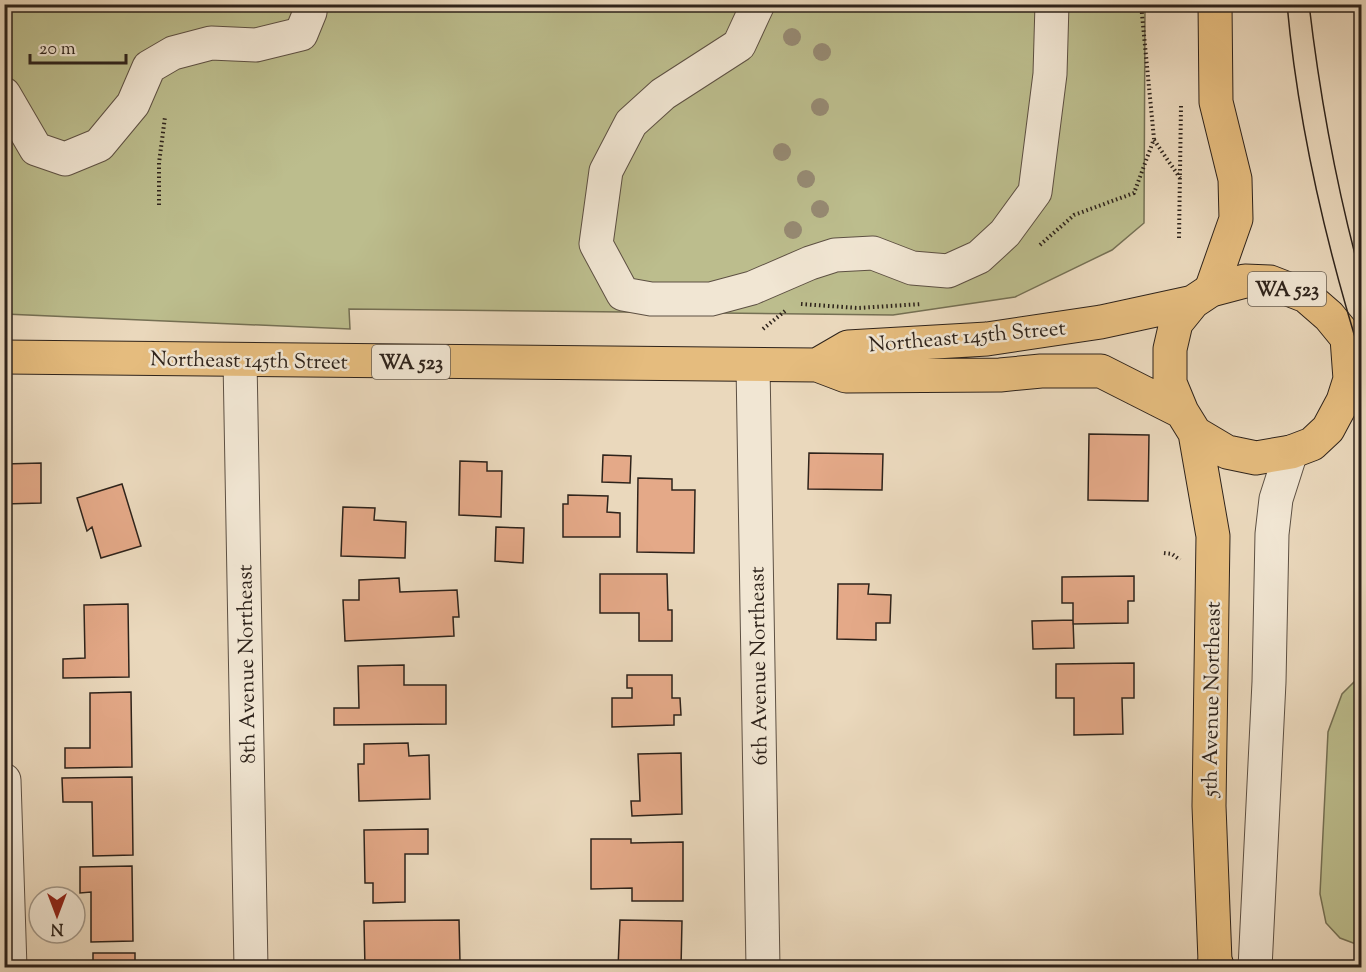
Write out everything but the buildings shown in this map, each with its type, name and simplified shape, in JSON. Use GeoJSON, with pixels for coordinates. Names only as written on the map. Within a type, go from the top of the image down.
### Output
{"type":"FeatureCollection","features":[{"type":"Feature","properties":{"kind":"main road"},"geometry":{"type":"LineString","coordinates":[[1189,422],[1170,383],[1170,349],[1176,323],[1202,296],[1236,219],[1235,179],[1216,102],[1215,4]]}},
{"type":"Feature","properties":{"kind":"main road","name":"WA 523"},"geometry":{"type":"LineString","coordinates":[[1189,422],[1227,452],[1256,458],[1291,452],[1312,444],[1328,429],[1343,401],[1350,379],[1354,340],[1306,296],[1270,282],[1245,281],[1202,296]]}},
{"type":"Feature","properties":{"kind":"main road","name":"Northeast 145th Street"},"geometry":{"type":"LineString","coordinates":[[817,366],[848,347],[997,338],[1101,322],[1202,296]]}},
{"type":"Feature","properties":{"kind":"main road","name":"Northeast 145th Street"},"geometry":{"type":"LineString","coordinates":[[4,357],[817,366],[846,376],[1000,375],[1041,371],[1101,371],[1189,422]]}},
{"type":"Feature","properties":{"kind":"main road"},"geometry":{"type":"LineString","coordinates":[[1328,429],[1362,417]]}},
{"type":"Feature","properties":{"kind":"main road","name":"5th Avenue Northeast"},"geometry":{"type":"LineString","coordinates":[[1189,422],[1213,536],[1209,806],[1216,965]]}},
{"type":"Feature","properties":{"kind":"street"},"geometry":{"type":"LineString","coordinates":[[4,94],[36,149],[65,159],[99,145],[134,104],[149,67],[173,53],[211,43],[256,45],[300,34],[310,12],[311,4]]}},
{"type":"Feature","properties":{"kind":"street"},"geometry":{"type":"LineString","coordinates":[[759,4],[739,45],[663,94],[631,123],[606,171],[596,244],[623,294],[651,299],[711,299],[752,288],[810,263],[835,255],[873,253],[912,268],[948,271],[980,257],[1005,233],[1035,192],[1050,74],[1052,4]]}},
{"type":"Feature","properties":{"kind":"street","name":"8th Avenue Northeast"},"geometry":{"type":"LineString","coordinates":[[240,360],[251,968]]}},
{"type":"Feature","properties":{"kind":"street","name":"6th Avenue Northeast"},"geometry":{"type":"LineString","coordinates":[[753,365],[763,968]]}},
{"type":"Feature","properties":{"kind":"street"},"geometry":{"type":"LineString","coordinates":[[1255,968],[1269,682],[1272,534],[1275,499],[1291,452]]}},
{"type":"Feature","properties":{"kind":"street"},"geometry":{"type":"LineString","coordinates":[[4,780],[10,968]]}},
{"type":"Feature","properties":{"kind":"path"},"geometry":{"type":"LineString","coordinates":[[1074,215],[1134,193],[1154,139],[1141,4]]}},
{"type":"Feature","properties":{"kind":"path"},"geometry":{"type":"LineString","coordinates":[[1179,238],[1181,98]]}},
{"type":"Feature","properties":{"kind":"path"},"geometry":{"type":"LineString","coordinates":[[159,205],[159,163],[166,108]]}},
{"type":"Feature","properties":{"kind":"path"},"geometry":{"type":"LineString","coordinates":[[1154,139],[1181,179]]}},
{"type":"Feature","properties":{"kind":"path"},"geometry":{"type":"LineString","coordinates":[[1164,554],[1172,554],[1174,557]]}},
{"type":"Feature","properties":{"kind":"green space"},"geometry":{"type":"Polygon","coordinates":[[[5,5],[1145,5],[1144,223],[1112,250],[1015,297],[893,315],[349,309],[350,329],[5,314],[5,5]]]}},
{"type":"Feature","properties":{"kind":"green space"},"geometry":{"type":"Polygon","coordinates":[[[1361,584],[1361,946],[1340,938],[1326,923],[1320,894],[1328,732],[1342,694],[1359,677],[1361,584]]]}},
{"type":"Feature","properties":{"kind":"tram line"},"geometry":{"type":"LineString","coordinates":[[1287,4],[1298,94],[1315,184],[1325,229],[1362,360]]}},
{"type":"Feature","properties":{"kind":"tram line"},"geometry":{"type":"LineString","coordinates":[[1309,4],[1330,144],[1362,281]]}}]}
